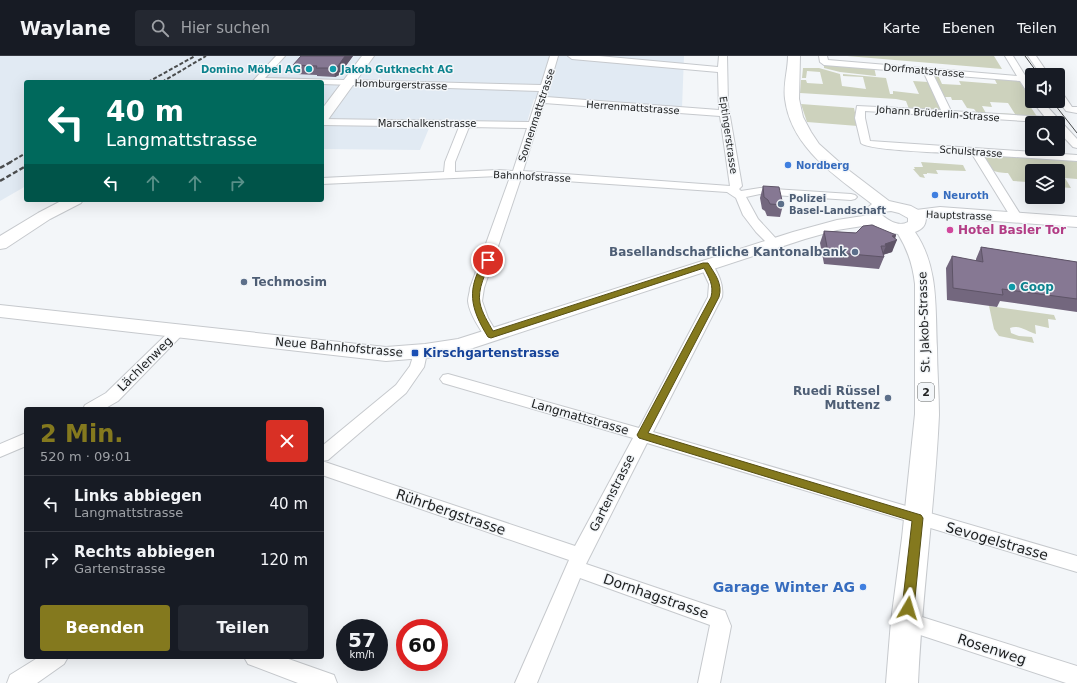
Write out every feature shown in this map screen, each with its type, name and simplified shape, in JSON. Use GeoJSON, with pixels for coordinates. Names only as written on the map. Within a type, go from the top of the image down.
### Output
{"type":"FeatureCollection","features":[{"type":"Feature","properties":{"kind":"main road"},"geometry":{"type":"LineString","coordinates":[[794,56],[792,103],[810,143],[825,160],[880,213],[904,209],[909,221]]}},
{"type":"Feature","properties":{"kind":"main road","name":"St. Jakob-Strasse"},"geometry":{"type":"LineString","coordinates":[[902,683],[906,621],[918,518],[927,414],[925,284],[922,265],[909,221]]}},
{"type":"Feature","properties":{"kind":"street"},"geometry":{"type":"LineString","coordinates":[[258,80],[281,56]]}},
{"type":"Feature","properties":{"kind":"street"},"geometry":{"type":"LineString","coordinates":[[324,115],[368,56]]}},
{"type":"Feature","properties":{"kind":"street","name":"Sonnenmattstrasse"},"geometry":{"type":"LineString","coordinates":[[516,174],[542,100],[554,56]]}},
{"type":"Feature","properties":{"kind":"street"},"geometry":{"type":"LineString","coordinates":[[572,56],[722,70]]}},
{"type":"Feature","properties":{"kind":"street","name":"Eptingerstrasse"},"geometry":{"type":"LineString","coordinates":[[723,56],[722,70],[724,113],[737,192]]}},
{"type":"Feature","properties":{"kind":"street"},"geometry":{"type":"LineString","coordinates":[[1009,56],[1025,78]]}},
{"type":"Feature","properties":{"kind":"street"},"geometry":{"type":"LineString","coordinates":[[1032,56],[1040,68]]}},
{"type":"Feature","properties":{"kind":"street","name":"Dorfmattstrasse"},"geometry":{"type":"LineString","coordinates":[[824,59],[927,70],[1025,78]]}},
{"type":"Feature","properties":{"kind":"street"},"geometry":{"type":"LineString","coordinates":[[927,70],[947,113]]}},
{"type":"Feature","properties":{"kind":"street","name":"Homburgerstrasse"},"geometry":{"type":"LineString","coordinates":[[324,82],[545,88]]}},
{"type":"Feature","properties":{"kind":"street","name":"Herrenmattstrasse"},"geometry":{"type":"LineString","coordinates":[[542,100],[724,113]]}},
{"type":"Feature","properties":{"kind":"street"},"geometry":{"type":"LineString","coordinates":[[1065,101],[1073,110]]}},
{"type":"Feature","properties":{"kind":"street","name":"Johann Brüderlin-Strasse"},"geometry":{"type":"LineString","coordinates":[[866,143],[860,118],[860,108],[947,113],[1025,120]]}},
{"type":"Feature","properties":{"kind":"street"},"geometry":{"type":"LineString","coordinates":[[1043,108],[1050,116]]}},
{"type":"Feature","properties":{"kind":"street","name":"Marschalkenstrasse"},"geometry":{"type":"LineString","coordinates":[[324,122],[533,124]]}},
{"type":"Feature","properties":{"kind":"street"},"geometry":{"type":"LineString","coordinates":[[449,175],[450,162],[466,123]]}},
{"type":"Feature","properties":{"kind":"street"},"geometry":{"type":"LineString","coordinates":[[1065,132],[1077,145]]}},
{"type":"Feature","properties":{"kind":"street","name":"Schulstrasse"},"geometry":{"type":"LineString","coordinates":[[866,143],[889,146],[1077,158]]}},
{"type":"Feature","properties":{"kind":"street"},"geometry":{"type":"LineString","coordinates":[[975,151],[1016,217]]}},
{"type":"Feature","properties":{"kind":"street","name":"Bahnhofstrasse"},"geometry":{"type":"LineString","coordinates":[[324,181],[498,173],[737,192],[760,191],[851,197]]}},
{"type":"Feature","properties":{"kind":"street"},"geometry":{"type":"LineString","coordinates":[[491,335],[481,318],[476,301],[477,288],[516,174]]}},
{"type":"Feature","properties":{"kind":"street"},"geometry":{"type":"LineString","coordinates":[[737,192],[752,220],[774,243]]}},
{"type":"Feature","properties":{"kind":"street"},"geometry":{"type":"LineString","coordinates":[[0,244],[44,216],[71,202]]}},
{"type":"Feature","properties":{"kind":"street","name":"Hauptstrasse"},"geometry":{"type":"LineString","coordinates":[[909,221],[940,212],[1077,222]]}},
{"type":"Feature","properties":{"kind":"street","name":"Neue Bahnhofstrasse"},"geometry":{"type":"LineString","coordinates":[[0,311],[386,354],[420,353],[445,349],[491,335],[774,243],[880,213]]}},
{"type":"Feature","properties":{"kind":"street","name":"Gartenstrasse"},"geometry":{"type":"LineString","coordinates":[[526,683],[578,562],[642,435],[715,297],[717,290],[716,283],[706,265]]}},
{"type":"Feature","properties":{"kind":"street","name":"Lächlenweg"},"geometry":{"type":"LineString","coordinates":[[95,407],[112,397],[178,331]]}},
{"type":"Feature","properties":{"kind":"street"},"geometry":{"type":"LineString","coordinates":[[324,453],[401,389],[417,367],[420,353]]}},
{"type":"Feature","properties":{"kind":"street","name":"Langmattstrasse"},"geometry":{"type":"LineString","coordinates":[[448,379],[642,435],[918,518]]}},
{"type":"Feature","properties":{"kind":"street"},"geometry":{"type":"LineString","coordinates":[[0,451],[24,440]]}},
{"type":"Feature","properties":{"kind":"street","name":"Rührbergstrasse"},"geometry":{"type":"LineString","coordinates":[[324,469],[578,562]]}},
{"type":"Feature","properties":{"kind":"street","name":"Sevogelstrasse"},"geometry":{"type":"LineString","coordinates":[[918,518],[1077,564]]}},
{"type":"Feature","properties":{"kind":"street","name":"Dornhagstrasse"},"geometry":{"type":"LineString","coordinates":[[578,562],[718,618],[721,626],[709,683]]}},
{"type":"Feature","properties":{"kind":"street","name":"Rosenweg"},"geometry":{"type":"LineString","coordinates":[[906,621],[1077,676]]}},
{"type":"Feature","properties":{"kind":"street"},"geometry":{"type":"LineString","coordinates":[[18,683],[54,659]]}},
{"type":"Feature","properties":{"kind":"street"},"geometry":{"type":"LineString","coordinates":[[260,659],[326,683]]}},
{"type":"Feature","properties":{"kind":"shaded area"},"geometry":{"type":"Polygon","coordinates":[[[0,56],[684,56],[682,108],[534,99],[527,122],[432,121],[420,150],[324,149],[324,80],[24,80],[24,187],[0,201],[0,56]]]}},
{"type":"Feature","properties":{"kind":"green space"},"geometry":{"type":"Polygon","coordinates":[[[847,56],[994,56],[1002,69],[847,56]]]}},
{"type":"Feature","properties":{"kind":"green space"},"geometry":{"type":"Polygon","coordinates":[[[824,63],[874,67],[876,76],[840,72],[824,68],[824,63]]]}},
{"type":"Feature","properties":{"kind":"green space"},"geometry":{"type":"Polygon","coordinates":[[[803,68],[819,68],[840,74],[842,86],[866,89],[863,77],[843,76],[843,74],[886,78],[890,94],[893,94],[893,91],[919,94],[913,81],[928,82],[943,110],[909,109],[906,101],[896,99],[800,93],[801,80],[806,80],[807,83],[823,84],[820,72],[807,71],[806,78],[802,78],[803,68]]]}},
{"type":"Feature","properties":{"kind":"green space"},"geometry":{"type":"Polygon","coordinates":[[[933,72],[947,73],[948,76],[938,75],[942,84],[961,85],[959,81],[997,84],[994,78],[1018,79],[1025,90],[1025,108],[1031,108],[1037,116],[1025,117],[999,115],[996,113],[1015,114],[1008,103],[990,102],[992,107],[982,106],[987,115],[978,114],[974,109],[967,108],[962,100],[952,100],[951,97],[944,97],[933,72]]]}},
{"type":"Feature","properties":{"kind":"green space"},"geometry":{"type":"Polygon","coordinates":[[[801,104],[854,108],[858,126],[807,122],[801,104]]]}},
{"type":"Feature","properties":{"kind":"green space"},"geometry":{"type":"Polygon","coordinates":[[[983,155],[1077,161],[1077,179],[1065,178],[1065,164],[1025,164],[1025,182],[1013,181],[1008,173],[992,170],[983,155]]]}},
{"type":"Feature","properties":{"kind":"green space"},"geometry":{"type":"Polygon","coordinates":[[[921,162],[963,165],[966,171],[936,170],[938,174],[927,173],[923,174],[925,178],[920,177],[913,169],[915,169],[914,167],[923,167],[921,162]]]}},
{"type":"Feature","properties":{"kind":"green space"},"geometry":{"type":"Polygon","coordinates":[[[1065,178],[1071,188],[1065,188],[1065,178]]]}},
{"type":"Feature","properties":{"kind":"green space"},"geometry":{"type":"Polygon","coordinates":[[[989,306],[1054,315],[1056,320],[1048,319],[1049,328],[1035,325],[1036,334],[1017,327],[1010,328],[1011,333],[1019,336],[1032,337],[1034,343],[999,336],[994,329],[989,306]]]}},
{"type":"Feature","properties":{"kind":"building"},"geometry":{"type":"Polygon","coordinates":[[[301,56],[345,56],[338,66],[334,68],[316,68],[317,66],[293,65],[301,56]]]}},
{"type":"Feature","properties":{"kind":"building"},"geometry":{"type":"Polygon","coordinates":[[[763,186],[779,187],[783,205],[770,204],[764,197],[763,186]]]}},
{"type":"Feature","properties":{"kind":"building"},"geometry":{"type":"Polygon","coordinates":[[[872,225],[896,235],[892,236],[897,240],[885,244],[886,246],[881,246],[884,257],[828,252],[824,231],[856,233],[863,226],[872,225]]]}},
{"type":"Feature","properties":{"kind":"building","name":"Coop"},"geometry":{"type":"Polygon","coordinates":[[[981,247],[1077,262],[1077,299],[1002,289],[1003,295],[953,288],[952,256],[983,262],[981,247]]]}},
{"type":"Feature","properties":{"kind":"tram line"},"geometry":{"type":"LineString","coordinates":[[1025,56],[1034,68]]}},
{"type":"Feature","properties":{"kind":"tram line"},"geometry":{"type":"LineString","coordinates":[[1057,108],[1077,133]]}},
{"type":"Feature","properties":{"kind":"railway"},"geometry":{"type":"LineString","coordinates":[[152,80],[195,56]]}},
{"type":"Feature","properties":{"kind":"railway"},"geometry":{"type":"LineString","coordinates":[[165,80],[206,56]]}},
{"type":"Feature","properties":{"kind":"railway"},"geometry":{"type":"LineString","coordinates":[[9,163],[24,154]]}},
{"type":"Feature","properties":{"kind":"railway"},"geometry":{"type":"LineString","coordinates":[[0,168],[11,162]]}},
{"type":"Feature","properties":{"kind":"railway"},"geometry":{"type":"LineString","coordinates":[[0,181],[24,167]]}},
{"type":"Feature","properties":{"kind":"place","name":"Domino Möbel AG"},"geometry":{"type":"Point","coordinates":[309,69]}},
{"type":"Feature","properties":{"kind":"place","name":"Jakob Gutknecht AG"},"geometry":{"type":"Point","coordinates":[333,69]}},
{"type":"Feature","properties":{"kind":"place","name":"Nordberg"},"geometry":{"type":"Point","coordinates":[788,165]}},
{"type":"Feature","properties":{"kind":"place","name":"Neuroth"},"geometry":{"type":"Point","coordinates":[935,195]}},
{"type":"Feature","properties":{"kind":"place","name":"Polizei Basel-Landschaft"},"geometry":{"type":"Point","coordinates":[781,204]}},
{"type":"Feature","properties":{"kind":"place","name":"Hotel Basler Tor"},"geometry":{"type":"Point","coordinates":[950,230]}},
{"type":"Feature","properties":{"kind":"place","name":"Basellandschaftliche Kantonalbank"},"geometry":{"type":"Point","coordinates":[855,252]}},
{"type":"Feature","properties":{"kind":"place","name":"Techmosim"},"geometry":{"type":"Point","coordinates":[244,282]}},
{"type":"Feature","properties":{"kind":"place","name":"Coop"},"geometry":{"type":"Point","coordinates":[1012,287]}},
{"type":"Feature","properties":{"kind":"place","name":"Kirschgartenstrasse"},"geometry":{"type":"Point","coordinates":[415,353]}},
{"type":"Feature","properties":{"kind":"place","name":"Ruedi Rüssel Muttenz"},"geometry":{"type":"Point","coordinates":[888,398]}},
{"type":"Feature","properties":{"kind":"place","name":"Garage Winter AG"},"geometry":{"type":"Point","coordinates":[863,587]}},
{"type":"Feature","properties":{"kind":"route"},"geometry":{"type":"LineString","coordinates":[[488,260],[477,288],[476,301],[481,318],[491,335],[706,265],[716,283],[717,290],[715,297],[642,435],[918,518],[908,608]]}}]}
